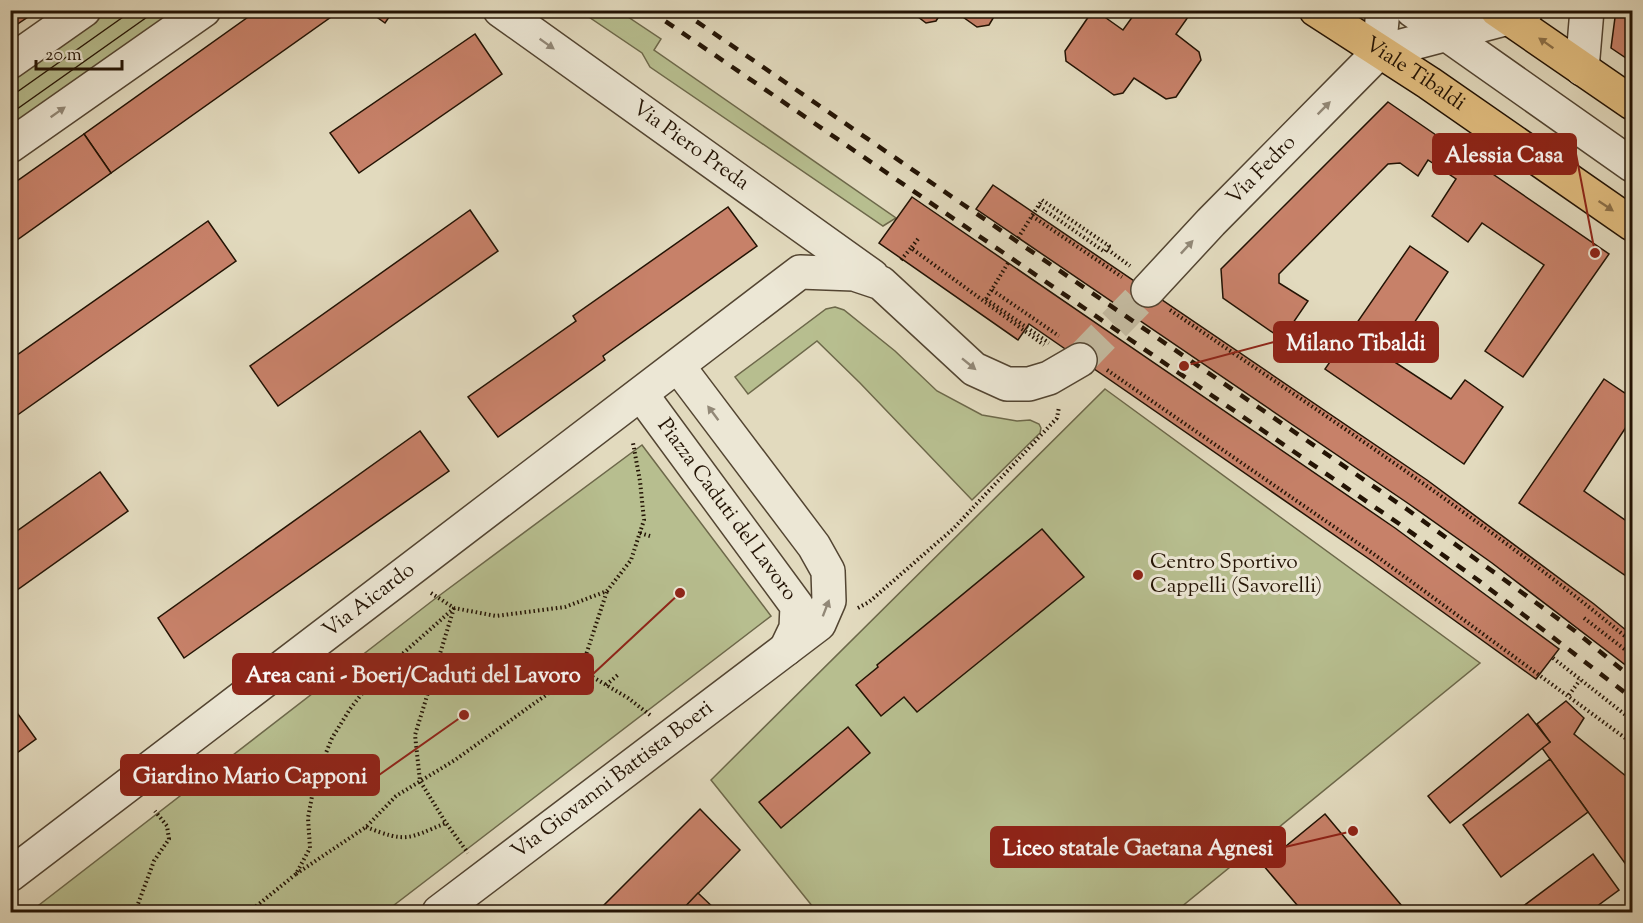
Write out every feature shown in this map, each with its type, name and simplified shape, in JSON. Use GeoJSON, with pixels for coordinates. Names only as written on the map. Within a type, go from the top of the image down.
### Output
{"type":"FeatureCollection","features":[{"type":"Feature","properties":{"kind":"main road","name":"Viale Tibaldi"},"geometry":{"type":"LineString","coordinates":[[1316,10],[1428,83],[1632,224]]}},
{"type":"Feature","properties":{"kind":"main road"},"geometry":{"type":"LineString","coordinates":[[1510,13],[1582,69],[1632,103]]}},
{"type":"Feature","properties":{"kind":"street"},"geometry":{"type":"LineString","coordinates":[[10,62],[84,10]]}},
{"type":"Feature","properties":{"kind":"street"},"geometry":{"type":"LineString","coordinates":[[10,146],[204,10]]}},
{"type":"Feature","properties":{"kind":"street","name":"Via Piero Preda"},"geometry":{"type":"LineString","coordinates":[[500,10],[780,210],[890,273]]}},
{"type":"Feature","properties":{"kind":"street"},"geometry":{"type":"LineString","coordinates":[[1383,10],[1379,52],[1510,13]]}},
{"type":"Feature","properties":{"kind":"street"},"geometry":{"type":"LineString","coordinates":[[1412,10],[1632,165]]}},
{"type":"Feature","properties":{"kind":"street"},"geometry":{"type":"LineString","coordinates":[[1582,69],[1587,10]]}},
{"type":"Feature","properties":{"kind":"street","name":"Via Fedro"},"geometry":{"type":"LineString","coordinates":[[1145,288],[1379,52]]}},
{"type":"Feature","properties":{"kind":"street"},"geometry":{"type":"LineString","coordinates":[[780,210],[795,230],[799,243],[800,272]]}},
{"type":"Feature","properties":{"kind":"street"},"geometry":{"type":"LineString","coordinates":[[641,394],[800,272],[890,273],[974,369],[1007,384],[1029,384],[1049,378],[1080,354]]}},
{"type":"Feature","properties":{"kind":"street","name":"Piazza Caduti del Lavoro"},"geometry":{"type":"LineString","coordinates":[[678,366],[813,546],[828,571],[829,601],[819,624],[786,649]]}},
{"type":"Feature","properties":{"kind":"street","name":"Piazza Caduti del Lavoro"},"geometry":{"type":"LineString","coordinates":[[641,394],[797,606],[796,628],[786,649]]}},
{"type":"Feature","properties":{"kind":"street","name":"Via Aicardo"},"geometry":{"type":"LineString","coordinates":[[10,875],[641,394]]}},
{"type":"Feature","properties":{"kind":"street","name":"Via Giovanni Battista Boeri"},"geometry":{"type":"LineString","coordinates":[[439,912],[786,649]]}},
{"type":"Feature","properties":{"kind":"path"},"geometry":{"type":"LineString","coordinates":[[1018,238],[1042,200],[1109,246],[1107,249],[1145,288]]}},
{"type":"Feature","properties":{"kind":"path"},"geometry":{"type":"LineString","coordinates":[[1039,206],[1105,252],[1107,249]]}},
{"type":"Feature","properties":{"kind":"path"},"geometry":{"type":"LineString","coordinates":[[1032,216],[1145,288],[1433,491],[1591,608],[1632,642]]}},
{"type":"Feature","properties":{"kind":"path"},"geometry":{"type":"LineString","coordinates":[[890,273],[918,239],[911,248],[966,288],[1043,342],[993,304],[985,301]]}},
{"type":"Feature","properties":{"kind":"path"},"geometry":{"type":"LineString","coordinates":[[985,301],[1008,263]]}},
{"type":"Feature","properties":{"kind":"path"},"geometry":{"type":"LineString","coordinates":[[992,290],[1080,354],[1375,555],[1632,742]]}},
{"type":"Feature","properties":{"kind":"path"},"geometry":{"type":"LineString","coordinates":[[855,609],[869,602],[953,529],[1057,418],[1059,407]]}},
{"type":"Feature","properties":{"kind":"path"},"geometry":{"type":"LineString","coordinates":[[249,912],[296,874],[366,827],[396,796],[455,760],[581,670],[606,591],[631,560],[644,520],[633,443]]}},
{"type":"Feature","properties":{"kind":"path"},"geometry":{"type":"LineString","coordinates":[[640,533],[650,536]]}},
{"type":"Feature","properties":{"kind":"path"},"geometry":{"type":"LineString","coordinates":[[430,593],[454,608],[496,616],[565,607],[606,591]]}},
{"type":"Feature","properties":{"kind":"path"},"geometry":{"type":"LineString","coordinates":[[454,608],[416,735],[420,782],[469,854]]}},
{"type":"Feature","properties":{"kind":"path"},"geometry":{"type":"LineString","coordinates":[[296,874],[310,848],[308,818],[315,780],[332,738],[371,682],[454,608]]}},
{"type":"Feature","properties":{"kind":"path"},"geometry":{"type":"LineString","coordinates":[[1584,618],[1632,656]]}},
{"type":"Feature","properties":{"kind":"path"},"geometry":{"type":"LineString","coordinates":[[1552,658],[1632,720]]}},
{"type":"Feature","properties":{"kind":"path"},"geometry":{"type":"LineString","coordinates":[[581,670],[628,698],[651,716]]}},
{"type":"Feature","properties":{"kind":"path"},"geometry":{"type":"LineString","coordinates":[[606,685],[619,674]]}},
{"type":"Feature","properties":{"kind":"path"},"geometry":{"type":"LineString","coordinates":[[1569,695],[1580,680]]}},
{"type":"Feature","properties":{"kind":"path"},"geometry":{"type":"LineString","coordinates":[[135,912],[154,861],[169,839],[167,826],[155,811]]}},
{"type":"Feature","properties":{"kind":"path"},"geometry":{"type":"LineString","coordinates":[[366,827],[392,837],[408,839],[446,823]]}},
{"type":"Feature","properties":{"kind":"green space"},"geometry":{"type":"Polygon","coordinates":[[[105,11],[184,11],[11,133],[10,77],[105,11]]]}},
{"type":"Feature","properties":{"kind":"green space"},"geometry":{"type":"Polygon","coordinates":[[[580,11],[619,11],[661,39],[654,50],[896,218],[883,226],[650,67],[642,53],[580,11]]]}},
{"type":"Feature","properties":{"kind":"green space"},"geometry":{"type":"Polygon","coordinates":[[[835,307],[844,310],[895,351],[937,391],[982,415],[1017,421],[1030,420],[1039,424],[1040,433],[972,500],[817,341],[748,394],[735,377],[826,309],[835,307]]]}},
{"type":"Feature","properties":{"kind":"green space","name":"Centro Sportivo Cappelli (Savorelli)"},"geometry":{"type":"Polygon","coordinates":[[[1105,389],[1480,663],[1175,912],[817,912],[711,780],[1105,389]]]}},
{"type":"Feature","properties":{"kind":"green space"},"geometry":{"type":"Polygon","coordinates":[[[642,445],[771,616],[385,912],[30,912],[436,598],[642,445]]]}},
{"type":"Feature","properties":{"kind":"building"},"geometry":{"type":"Polygon","coordinates":[[[10,10],[28,10],[31,15],[10,29],[10,10]]]}},
{"type":"Feature","properties":{"kind":"building"},"geometry":{"type":"Polygon","coordinates":[[[258,10],[327,10],[331,17],[111,173],[84,134],[258,10]]]}},
{"type":"Feature","properties":{"kind":"building"},"geometry":{"type":"Polygon","coordinates":[[[367,10],[394,10],[385,23],[367,10]]]}},
{"type":"Feature","properties":{"kind":"building"},"geometry":{"type":"Polygon","coordinates":[[[909,10],[943,10],[936,21],[926,23],[909,10]]]}},
{"type":"Feature","properties":{"kind":"building"},"geometry":{"type":"Polygon","coordinates":[[[953,10],[998,10],[989,25],[977,27],[953,10]]]}},
{"type":"Feature","properties":{"kind":"building"},"geometry":{"type":"Polygon","coordinates":[[[1128,10],[1193,10],[1176,34],[1199,52],[1201,60],[1176,97],[1166,99],[1134,78],[1123,93],[1114,95],[1066,61],[1065,51],[1089,16],[1099,13],[1123,30],[1133,16],[1128,10]]]}},
{"type":"Feature","properties":{"kind":"building"},"geometry":{"type":"Polygon","coordinates":[[[1616,10],[1632,10],[1632,62],[1611,48],[1616,10]]]}},
{"type":"Feature","properties":{"kind":"building"},"geometry":{"type":"Polygon","coordinates":[[[475,34],[502,74],[359,173],[330,133],[475,34]]]}},
{"type":"Feature","properties":{"kind":"building"},"geometry":{"type":"Polygon","coordinates":[[[1388,102],[1609,254],[1523,377],[1485,351],[1544,265],[1482,223],[1468,242],[1432,216],[1456,179],[1428,160],[1418,176],[1400,163],[1388,164],[1279,274],[1279,283],[1308,301],[1282,339],[1223,298],[1221,269],[1388,102]]]}},
{"type":"Feature","properties":{"kind":"building"},"geometry":{"type":"Polygon","coordinates":[[[84,134],[111,173],[10,245],[10,186],[84,134]]]}},
{"type":"Feature","properties":{"kind":"building"},"geometry":{"type":"Polygon","coordinates":[[[993,185],[1427,480],[1594,604],[1632,635],[1632,670],[1492,563],[1409,504],[976,209],[993,185]]]}},
{"type":"Feature","properties":{"kind":"building"},"geometry":{"type":"Polygon","coordinates":[[[912,197],[1395,528],[1559,649],[1536,679],[1372,561],[1029,324],[1018,340],[879,243],[912,197]]]}},
{"type":"Feature","properties":{"kind":"building"},"geometry":{"type":"Polygon","coordinates":[[[728,207],[757,246],[603,356],[605,360],[498,437],[468,397],[576,321],[573,316],[728,207]]]}},
{"type":"Feature","properties":{"kind":"building"},"geometry":{"type":"Polygon","coordinates":[[[470,210],[498,251],[278,406],[250,366],[470,210]]]}},
{"type":"Feature","properties":{"kind":"building"},"geometry":{"type":"Polygon","coordinates":[[[208,221],[236,261],[16,416],[10,409],[10,360],[208,221]]]}},
{"type":"Feature","properties":{"kind":"building"},"geometry":{"type":"Polygon","coordinates":[[[1410,246],[1448,272],[1390,359],[1451,399],[1465,380],[1503,407],[1464,464],[1325,369],[1410,246]]]}},
{"type":"Feature","properties":{"kind":"building"},"geometry":{"type":"Polygon","coordinates":[[[1604,379],[1632,398],[1632,418],[1584,491],[1632,525],[1632,580],[1519,503],[1604,379]]]}},
{"type":"Feature","properties":{"kind":"building"},"geometry":{"type":"Polygon","coordinates":[[[420,431],[449,471],[184,658],[158,618],[420,431]]]}},
{"type":"Feature","properties":{"kind":"building"},"geometry":{"type":"Polygon","coordinates":[[[100,472],[128,511],[10,595],[10,536],[100,472]]]}},
{"type":"Feature","properties":{"kind":"building"},"geometry":{"type":"Polygon","coordinates":[[[1042,529],[1084,577],[917,712],[904,697],[881,716],[856,685],[878,667],[877,665],[1042,529]]]}},
{"type":"Feature","properties":{"kind":"building"},"geometry":{"type":"Polygon","coordinates":[[[1566,701],[1584,718],[1574,734],[1632,781],[1632,873],[1542,748],[1550,742],[1537,724],[1566,701]]]}},
{"type":"Feature","properties":{"kind":"building"},"geometry":{"type":"Polygon","coordinates":[[[10,703],[36,739],[10,758],[10,703]]]}},
{"type":"Feature","properties":{"kind":"building"},"geometry":{"type":"Polygon","coordinates":[[[1528,714],[1550,742],[1450,823],[1428,796],[1528,714]]]}},
{"type":"Feature","properties":{"kind":"building"},"geometry":{"type":"Polygon","coordinates":[[[848,727],[870,753],[781,828],[759,802],[848,727]]]}},
{"type":"Feature","properties":{"kind":"building"},"geometry":{"type":"Polygon","coordinates":[[[1550,759],[1588,812],[1501,877],[1463,825],[1550,759]]]}},
{"type":"Feature","properties":{"kind":"building"},"geometry":{"type":"Polygon","coordinates":[[[700,809],[740,850],[680,912],[597,912],[700,809]]]}},
{"type":"Feature","properties":{"kind":"building"},"geometry":{"type":"Polygon","coordinates":[[[1325,814],[1407,912],[1303,912],[1263,865],[1325,814]]]}},
{"type":"Feature","properties":{"kind":"building"},"geometry":{"type":"Polygon","coordinates":[[[1593,854],[1619,890],[1589,912],[1520,912],[1518,910],[1593,854]]]}},
{"type":"Feature","properties":{"kind":"building"},"geometry":{"type":"Polygon","coordinates":[[[698,893],[718,912],[680,912],[698,893]]]}},
{"type":"Feature","properties":{"kind":"tunnel"},"geometry":{"type":"LineString","coordinates":[[1080,360],[1148,290]]}},
{"type":"Feature","properties":{"kind":"tram line"},"geometry":{"type":"LineString","coordinates":[[10,97],[133,10]]}},
{"type":"Feature","properties":{"kind":"tram line"},"geometry":{"type":"LineString","coordinates":[[10,114],[157,10]]}},
{"type":"Feature","properties":{"kind":"railway"},"geometry":{"type":"LineString","coordinates":[[649,10],[1398,523],[1478,580],[1632,698]]}},
{"type":"Feature","properties":{"kind":"railway"},"geometry":{"type":"LineString","coordinates":[[680,10],[1408,510],[1575,631],[1632,678]]}},
{"type":"Feature","properties":{"kind":"place","name":"Alessia Casa"},"geometry":{"type":"Point","coordinates":[1595,253]}},
{"type":"Feature","properties":{"kind":"place","name":"Milano Tibaldi"},"geometry":{"type":"Point","coordinates":[1184,366]}},
{"type":"Feature","properties":{"kind":"place","name":"Centro Sportivo Cappelli (Savorelli)"},"geometry":{"type":"Point","coordinates":[1138,575]}},
{"type":"Feature","properties":{"kind":"place","name":"Area cani - Boeri/Caduti del Lavoro"},"geometry":{"type":"Point","coordinates":[680,593]}},
{"type":"Feature","properties":{"kind":"place","name":"Giardino Mario Capponi"},"geometry":{"type":"Point","coordinates":[464,715]}},
{"type":"Feature","properties":{"kind":"place","name":"Liceo statale Gaetana Agnesi"},"geometry":{"type":"Point","coordinates":[1353,831]}}]}
